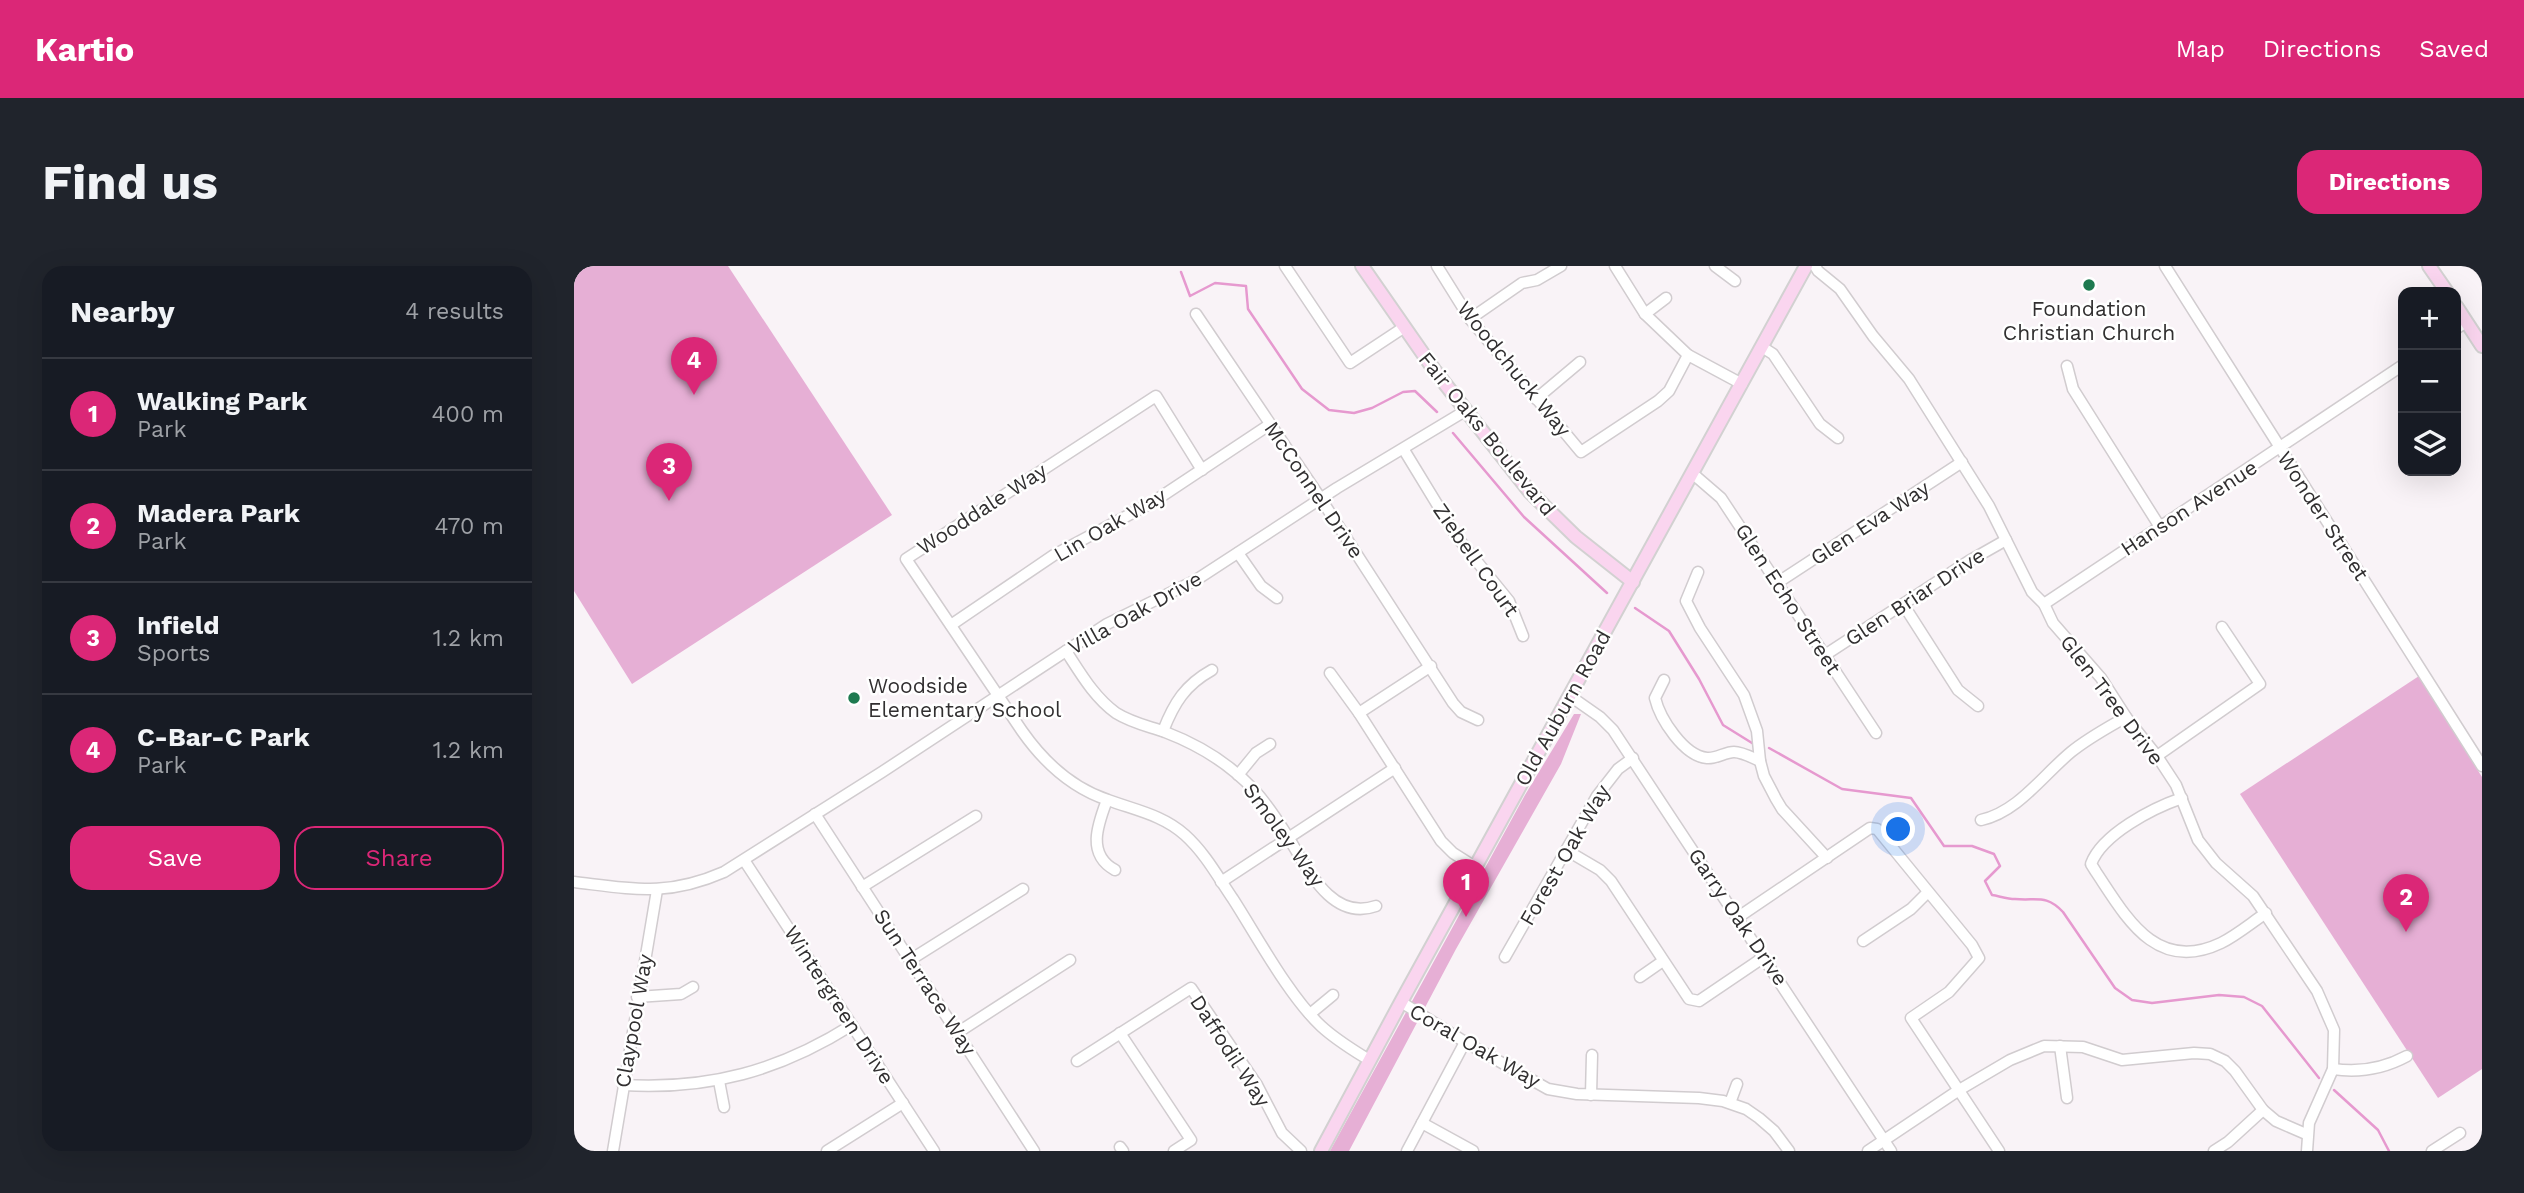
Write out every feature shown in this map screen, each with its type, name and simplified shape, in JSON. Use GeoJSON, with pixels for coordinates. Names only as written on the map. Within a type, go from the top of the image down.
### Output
{"type":"FeatureCollection","features":[{"type":"Feature","properties":{"kind":"main road","name":"Fair Oaks Boulevard"},"geometry":{"type":"LineString","coordinates":[[1362,266],[1403,328],[1465,411],[1548,513],[1633,582]]}},
{"type":"Feature","properties":{"kind":"main road","name":"Old Auburn Road"},"geometry":{"type":"LineString","coordinates":[[1321,1151],[1806,266]]}},
{"type":"Feature","properties":{"kind":"main road"},"geometry":{"type":"LineString","coordinates":[[2429,266],[2444,287]]}},
{"type":"Feature","properties":{"kind":"main road"},"geometry":{"type":"LineString","coordinates":[[2461,326],[2482,346]]}},
{"type":"Feature","properties":{"kind":"street"},"geometry":{"type":"LineString","coordinates":[[1285,266],[1350,363],[1403,328]]}},
{"type":"Feature","properties":{"kind":"street","name":"Woodchuck Way"},"geometry":{"type":"LineString","coordinates":[[1437,266],[1470,319],[1581,452],[1669,391],[1688,355]]}},
{"type":"Feature","properties":{"kind":"street"},"geometry":{"type":"LineString","coordinates":[[1470,319],[1522,283],[1537,280],[1561,266]]}},
{"type":"Feature","properties":{"kind":"street"},"geometry":{"type":"LineString","coordinates":[[1615,266],[1645,314],[1688,355],[1742,384]]}},
{"type":"Feature","properties":{"kind":"street"},"geometry":{"type":"LineString","coordinates":[[1715,266],[1735,281]]}},
{"type":"Feature","properties":{"kind":"street","name":"Glen Tree Drive"},"geometry":{"type":"LineString","coordinates":[[1815,266],[1840,289],[1873,336],[1895,360],[1989,506],[2032,592],[2044,604],[2053,623],[2101,678],[2126,717],[2157,756],[2182,798],[2191,826],[2206,852],[2241,883],[2266,913],[2329,1014],[2336,1046],[2333,1069],[2315,1106],[2306,1133],[2307,1151]]}},
{"type":"Feature","properties":{"kind":"street","name":"Wonder Street"},"geometry":{"type":"LineString","coordinates":[[2165,266],[2482,766]]}},
{"type":"Feature","properties":{"kind":"street"},"geometry":{"type":"LineString","coordinates":[[1645,314],[1666,298]]}},
{"type":"Feature","properties":{"kind":"street","name":"McConnel Drive"},"geometry":{"type":"LineString","coordinates":[[1196,314],[1457,708],[1478,720]]}},
{"type":"Feature","properties":{"kind":"street"},"geometry":{"type":"LineString","coordinates":[[1762,346],[1773,354],[1823,428],[1838,439]]}},
{"type":"Feature","properties":{"kind":"street"},"geometry":{"type":"LineString","coordinates":[[1536,399],[1580,362]]}},
{"type":"Feature","properties":{"kind":"street"},"geometry":{"type":"LineString","coordinates":[[2067,366],[2073,389],[2160,527]]}},
{"type":"Feature","properties":{"kind":"street","name":"Hanson Avenue"},"geometry":{"type":"LineString","coordinates":[[2044,604],[2398,369]]}},
{"type":"Feature","properties":{"kind":"street","name":"Wooddale Way"},"geometry":{"type":"LineString","coordinates":[[1202,470],[1156,396],[906,559],[1026,737],[1048,762],[1071,781],[1107,800],[1145,812],[1172,825],[1197,848],[1310,1014],[1337,1039],[1369,1060]]}},
{"type":"Feature","properties":{"kind":"street","name":"Villa Oak Drive"},"geometry":{"type":"LineString","coordinates":[[574,881],[657,890],[706,880],[744,860],[1116,619],[1189,584],[1465,411]]}},
{"type":"Feature","properties":{"kind":"street","name":"Lin Oak Way"},"geometry":{"type":"LineString","coordinates":[[951,625],[1054,555],[1153,502],[1269,425]]}},
{"type":"Feature","properties":{"kind":"street","name":"Ziebell Court"},"geometry":{"type":"LineString","coordinates":[[1404,450],[1457,537],[1509,601],[1523,636]]}},
{"type":"Feature","properties":{"kind":"street","name":"Glen Eva Way"},"geometry":{"type":"LineString","coordinates":[[1777,583],[1962,463]]}},
{"type":"Feature","properties":{"kind":"street","name":"Glen Echo Street"},"geometry":{"type":"LineString","coordinates":[[1692,473],[1721,498],[1876,733]]}},
{"type":"Feature","properties":{"kind":"street","name":"Glen Briar Drive"},"geometry":{"type":"LineString","coordinates":[[1825,655],[2006,540]]}},
{"type":"Feature","properties":{"kind":"street"},"geometry":{"type":"LineString","coordinates":[[1238,553],[1261,586],[1277,598]]}},
{"type":"Feature","properties":{"kind":"street"},"geometry":{"type":"LineString","coordinates":[[1698,572],[1686,601],[1700,628],[1744,695],[1757,731],[1764,776],[1783,809],[1826,858]]}},
{"type":"Feature","properties":{"kind":"street"},"geometry":{"type":"LineString","coordinates":[[1903,604],[1958,690],[1978,706]]}},
{"type":"Feature","properties":{"kind":"street"},"geometry":{"type":"LineString","coordinates":[[2157,756],[2260,684],[2222,627]]}},
{"type":"Feature","properties":{"kind":"street","name":"Smoley Way"},"geometry":{"type":"LineString","coordinates":[[1066,651],[1104,704],[1130,721],[1163,731],[1208,752],[1238,775],[1262,800],[1289,837],[1314,880],[1326,892],[1347,907],[1363,909],[1376,906]]}},
{"type":"Feature","properties":{"kind":"street"},"geometry":{"type":"LineString","coordinates":[[1359,713],[1431,666]]}},
{"type":"Feature","properties":{"kind":"street"},"geometry":{"type":"LineString","coordinates":[[1163,731],[1171,709],[1181,694],[1212,670]]}},
{"type":"Feature","properties":{"kind":"street"},"geometry":{"type":"LineString","coordinates":[[1330,673],[1359,713],[1444,846],[1475,867]]}},
{"type":"Feature","properties":{"kind":"street"},"geometry":{"type":"LineString","coordinates":[[1664,680],[1655,698],[1658,708],[1684,747],[1697,756],[1711,758],[1735,752],[1760,761]]}},
{"type":"Feature","properties":{"kind":"street","name":"Garry Oak Drive"},"geometry":{"type":"LineString","coordinates":[[1570,696],[1604,720],[1633,758],[1891,1151]]}},
{"type":"Feature","properties":{"kind":"street"},"geometry":{"type":"LineString","coordinates":[[1981,820],[2019,800],[2083,743],[2126,717]]}},
{"type":"Feature","properties":{"kind":"street"},"geometry":{"type":"LineString","coordinates":[[1238,775],[1256,753],[1270,744]]}},
{"type":"Feature","properties":{"kind":"street","name":"Forest Oak Way"},"geometry":{"type":"LineString","coordinates":[[1506,957],[1605,784],[1618,769],[1633,758]]}},
{"type":"Feature","properties":{"kind":"street"},"geometry":{"type":"LineString","coordinates":[[1221,882],[1395,768]]}},
{"type":"Feature","properties":{"kind":"street"},"geometry":{"type":"LineString","coordinates":[[2182,798],[2134,821],[2118,833],[2091,864],[2133,926],[2142,936],[2163,947],[2174,950],[2203,950],[2222,943],[2266,913]]}},
{"type":"Feature","properties":{"kind":"street"},"geometry":{"type":"LineString","coordinates":[[1107,800],[1097,829],[1096,841],[1101,857],[1115,870]]}},
{"type":"Feature","properties":{"kind":"street","name":"Sun Terrace Way"},"geometry":{"type":"LineString","coordinates":[[815,814],[1034,1151]]}},
{"type":"Feature","properties":{"kind":"street"},"geometry":{"type":"LineString","coordinates":[[862,887],[976,816]]}},
{"type":"Feature","properties":{"kind":"street"},"geometry":{"type":"LineString","coordinates":[[1738,918],[1870,828],[1877,829],[1972,945],[1979,958],[1949,992],[1911,1018],[1999,1151]]}},
{"type":"Feature","properties":{"kind":"street"},"geometry":{"type":"LineString","coordinates":[[1566,850],[1600,870],[1611,881],[1689,999],[1699,1001],[1764,957]]}},
{"type":"Feature","properties":{"kind":"street","name":"Wintergreen Drive"},"geometry":{"type":"LineString","coordinates":[[744,860],[934,1151]]}},
{"type":"Feature","properties":{"kind":"street"},"geometry":{"type":"LineString","coordinates":[[910,960],[1023,888]]}},
{"type":"Feature","properties":{"kind":"street","name":"Claypool Way"},"geometry":{"type":"LineString","coordinates":[[612,1151],[657,890]]}},
{"type":"Feature","properties":{"kind":"street"},"geometry":{"type":"LineString","coordinates":[[1863,941],[1911,909],[1928,892]]}},
{"type":"Feature","properties":{"kind":"street"},"geometry":{"type":"LineString","coordinates":[[957,1032],[1070,960]]}},
{"type":"Feature","properties":{"kind":"street"},"geometry":{"type":"LineString","coordinates":[[1640,976],[1663,961]]}},
{"type":"Feature","properties":{"kind":"street"},"geometry":{"type":"LineString","coordinates":[[637,997],[681,994],[693,986]]}},
{"type":"Feature","properties":{"kind":"street","name":"Daffodil Way"},"geometry":{"type":"LineString","coordinates":[[1077,1061],[1191,988],[1257,1085],[1282,1133],[1301,1151]]}},
{"type":"Feature","properties":{"kind":"street"},"geometry":{"type":"LineString","coordinates":[[1310,1014],[1333,995]]}},
{"type":"Feature","properties":{"kind":"street","name":"Coral Oak Way"},"geometry":{"type":"LineString","coordinates":[[1401,1002],[1465,1042],[1548,1088],[1562,1093],[1706,1098],[1730,1103],[1746,1109],[1767,1124],[1789,1151]]}},
{"type":"Feature","properties":{"kind":"street"},"geometry":{"type":"LineString","coordinates":[[623,1085],[674,1086],[719,1081],[768,1068],[793,1058],[852,1025]]}},
{"type":"Feature","properties":{"kind":"street"},"geometry":{"type":"LineString","coordinates":[[1120,1033],[1191,1140],[1174,1151]]}},
{"type":"Feature","properties":{"kind":"street"},"geometry":{"type":"LineString","coordinates":[[1407,1151],[1465,1042]]}},
{"type":"Feature","properties":{"kind":"street"},"geometry":{"type":"LineString","coordinates":[[1868,1151],[1959,1090],[2025,1053],[2045,1046],[2083,1047],[2122,1060],[2210,1054],[2225,1061],[2235,1071],[2263,1110],[2276,1121],[2306,1133]]}},
{"type":"Feature","properties":{"kind":"street"},"geometry":{"type":"LineString","coordinates":[[2060,1046],[2067,1098]]}},
{"type":"Feature","properties":{"kind":"street"},"geometry":{"type":"LineString","coordinates":[[1591,1095],[1592,1055]]}},
{"type":"Feature","properties":{"kind":"street"},"geometry":{"type":"LineString","coordinates":[[2333,1069],[2371,1070],[2407,1056]]}},
{"type":"Feature","properties":{"kind":"street"},"geometry":{"type":"LineString","coordinates":[[719,1081],[724,1107]]}},
{"type":"Feature","properties":{"kind":"street"},"geometry":{"type":"LineString","coordinates":[[1730,1103],[1737,1084]]}},
{"type":"Feature","properties":{"kind":"street"},"geometry":{"type":"LineString","coordinates":[[827,1151],[903,1103]]}},
{"type":"Feature","properties":{"kind":"street"},"geometry":{"type":"LineString","coordinates":[[2214,1151],[2263,1110]]}},
{"type":"Feature","properties":{"kind":"street"},"geometry":{"type":"LineString","coordinates":[[1422,1123],[1473,1151]]}},
{"type":"Feature","properties":{"kind":"street"},"geometry":{"type":"LineString","coordinates":[[2432,1151],[2460,1133]]}},
{"type":"Feature","properties":{"kind":"shaded area"},"geometry":{"type":"Polygon","coordinates":[[[588,266],[728,266],[892,515],[632,684],[574,591],[574,275],[588,266]]]}},
{"type":"Feature","properties":{"kind":"shaded area"},"geometry":{"type":"Polygon","coordinates":[[[2419,676],[2482,777],[2482,1069],[2438,1098],[2240,794],[2419,676]]]}},
{"type":"Feature","properties":{"kind":"shaded area"},"geometry":{"type":"Polygon","coordinates":[[[1574,714],[1581,714],[1561,764],[1456,949],[1349,1151],[1330,1151],[1525,795],[1574,714]]]}},
{"type":"Feature","properties":{"kind":"waterway"},"geometry":{"type":"LineString","coordinates":[[1181,272],[1190,296],[1215,283],[1246,286],[1248,309],[1302,389],[1329,410],[1354,413],[1372,408],[1403,392],[1415,391],[1437,412]]}},
{"type":"Feature","properties":{"kind":"waterway"},"geometry":{"type":"LineString","coordinates":[[1453,433],[1524,517],[1607,593]]}},
{"type":"Feature","properties":{"kind":"waterway"},"geometry":{"type":"LineString","coordinates":[[1635,608],[1669,631],[1699,679],[1723,725],[1752,743]]}},
{"type":"Feature","properties":{"kind":"waterway"},"geometry":{"type":"LineString","coordinates":[[1769,748],[1842,789],[1911,798],[1944,846],[1972,846],[1994,854],[2000,866],[1985,881],[1992,895],[2041,900],[2057,906],[2115,988],[2132,1000],[2152,1003],[2219,995],[2244,997],[2262,1006],[2319,1078]]}},
{"type":"Feature","properties":{"kind":"waterway"},"geometry":{"type":"LineString","coordinates":[[2334,1090],[2378,1130],[2389,1151]]}},
{"type":"Feature","properties":{"kind":"place","name":"Foundation Christian Church"},"geometry":{"type":"Point","coordinates":[2089,285]}},
{"type":"Feature","properties":{"kind":"place","name":"C-Bar-C Park"},"geometry":{"type":"Point","coordinates":[694,395]}},
{"type":"Feature","properties":{"kind":"place","name":"Infield"},"geometry":{"type":"Point","coordinates":[669,501]}},
{"type":"Feature","properties":{"kind":"place","name":"Woodside Elementary School"},"geometry":{"type":"Point","coordinates":[854,698]}},
{"type":"Feature","properties":{"kind":"place","name":"Walking Park"},"geometry":{"type":"Point","coordinates":[1466,917]}},
{"type":"Feature","properties":{"kind":"place","name":"Madera Park"},"geometry":{"type":"Point","coordinates":[2406,932]}}]}
